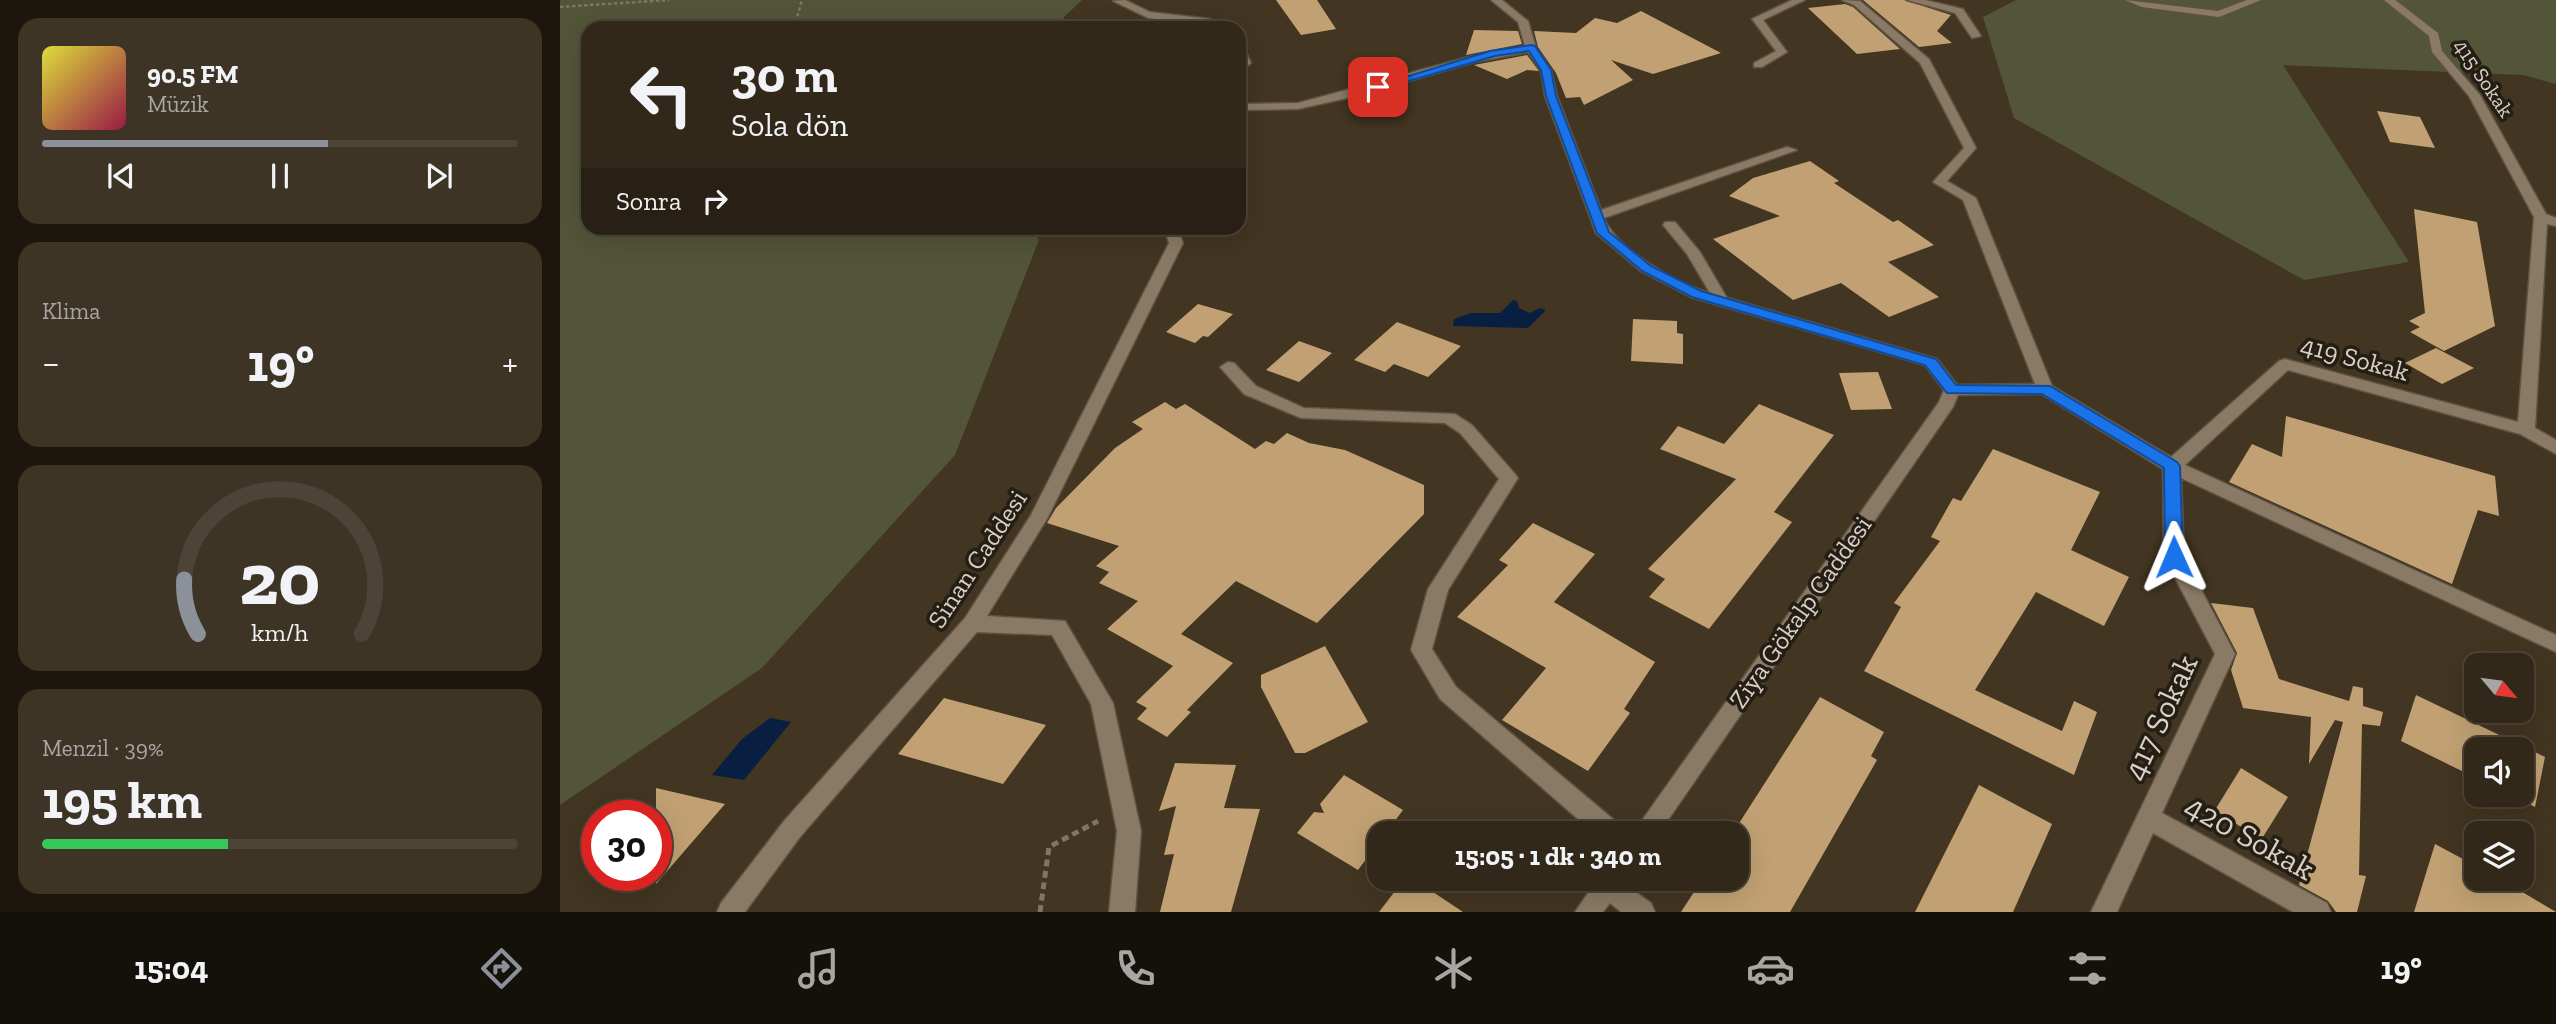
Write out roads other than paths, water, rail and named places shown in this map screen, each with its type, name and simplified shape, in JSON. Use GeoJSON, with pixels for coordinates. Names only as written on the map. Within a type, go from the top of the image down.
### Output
{"type":"FeatureCollection","features":[{"type":"Feature","properties":{"kind":"street"},"geometry":{"type":"LineString","coordinates":[[1119,0],[1148,15],[1201,21]]}},
{"type":"Feature","properties":{"kind":"street"},"geometry":{"type":"LineString","coordinates":[[1496,0],[1523,21],[1531,48],[1546,70],[1551,96],[1604,233],[1646,268],[1696,294],[1931,362],[1952,390],[2045,389],[2172,466],[2556,645]]}},
{"type":"Feature","properties":{"kind":"street"},"geometry":{"type":"LineString","coordinates":[[1758,65],[1782,52],[1757,19],[1800,0]]}},
{"type":"Feature","properties":{"kind":"street"},"geometry":{"type":"LineString","coordinates":[[1847,0],[1857,3],[1925,61],[1970,148],[1939,182],[1969,198],[2045,389]]}},
{"type":"Feature","properties":{"kind":"street"},"geometry":{"type":"LineString","coordinates":[[1912,0],[1959,11],[1976,36]]}},
{"type":"Feature","properties":{"kind":"street"},"geometry":{"type":"LineString","coordinates":[[2130,0],[2219,14],[2256,0]]}},
{"type":"Feature","properties":{"kind":"street","name":"415 Sokak"},"geometry":{"type":"LineString","coordinates":[[2389,0],[2434,35],[2437,52],[2474,95],[2549,220]]}},
{"type":"Feature","properties":{"kind":"street"},"geometry":{"type":"LineString","coordinates":[[1246,107],[1295,107],[1352,94],[1494,53],[1531,48]]}},
{"type":"Feature","properties":{"kind":"street"},"geometry":{"type":"LineString","coordinates":[[1597,216],[1791,150]]}},
{"type":"Feature","properties":{"kind":"street"},"geometry":{"type":"LineString","coordinates":[[2526,430],[2549,220]]}},
{"type":"Feature","properties":{"kind":"street"},"geometry":{"type":"LineString","coordinates":[[1670,225],[1693,252],[1722,302]]}},
{"type":"Feature","properties":{"kind":"street","name":"Sinan Caddesi"},"geometry":{"type":"LineString","coordinates":[[730,912],[792,829],[972,624],[1039,517],[1176,243],[1173,235]]}},
{"type":"Feature","properties":{"kind":"street","name":"419 Sokak"},"geometry":{"type":"LineString","coordinates":[[2172,466],[2285,364],[2526,430],[2556,448]]}},
{"type":"Feature","properties":{"kind":"street"},"geometry":{"type":"LineString","coordinates":[[1228,368],[1250,390],[1301,413],[1449,418],[1466,429],[1509,478],[1438,589],[1421,650],[1448,693],[1598,821]]}},
{"type":"Feature","properties":{"kind":"street","name":"Ziya Gökalp Caddesi"},"geometry":{"type":"LineString","coordinates":[[1653,821],[1947,403],[1952,390]]}},
{"type":"Feature","properties":{"kind":"street","name":"417 Sokak"},"geometry":{"type":"LineString","coordinates":[[2104,912],[2150,819],[2225,654],[2174,557],[2172,466]]}},
{"type":"Feature","properties":{"kind":"street"},"geometry":{"type":"LineString","coordinates":[[972,624],[1058,627],[1102,703],[1129,831],[1122,912]]}},
{"type":"Feature","properties":{"kind":"street","name":"420 Sokak"},"geometry":{"type":"LineString","coordinates":[[2150,819],[2318,912]]}},
{"type":"Feature","properties":{"kind":"street"},"geometry":{"type":"LineString","coordinates":[[1588,912],[1603,891]]}},
{"type":"Feature","properties":{"kind":"street"},"geometry":{"type":"LineString","coordinates":[[1620,891],[1643,912]]}},
{"type":"Feature","properties":{"kind":"water"},"geometry":{"type":"Polygon","coordinates":[[[1513,300],[1517,301],[1519,308],[1530,313],[1540,308],[1546,310],[1528,328],[1453,326],[1454,319],[1471,313],[1500,313],[1513,300]]]}},
{"type":"Feature","properties":{"kind":"water"},"geometry":{"type":"Polygon","coordinates":[[[770,718],[791,722],[744,780],[712,775],[742,739],[770,718]]]}}]}
